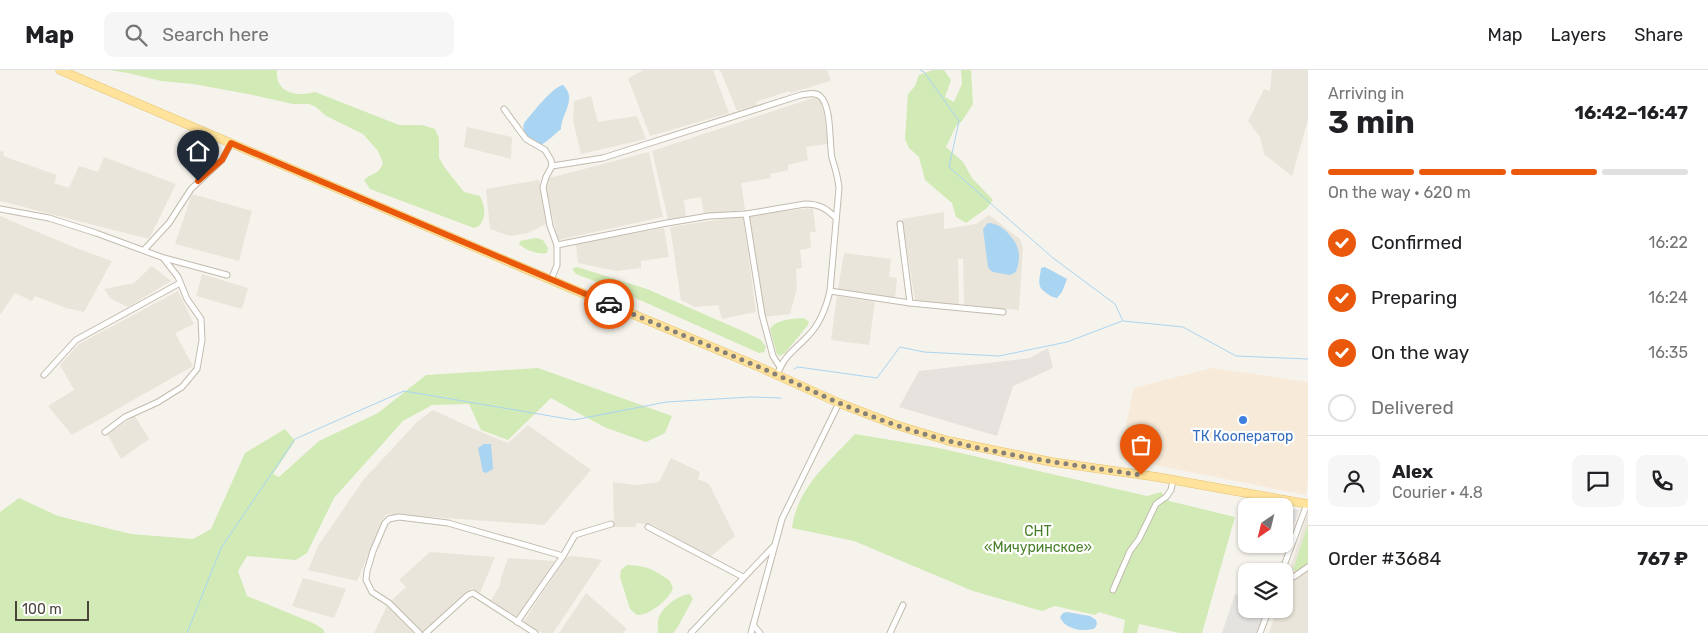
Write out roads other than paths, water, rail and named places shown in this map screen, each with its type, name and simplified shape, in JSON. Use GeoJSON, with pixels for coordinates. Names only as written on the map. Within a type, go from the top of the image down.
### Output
{"type":"FeatureCollection","features":[{"type":"Feature","properties":{"kind":"main road"},"geometry":{"type":"LineString","coordinates":[[60,70],[757,366],[839,403],[896,425],[949,440],[1052,462],[1173,480],[1308,504]]}},
{"type":"Feature","properties":{"kind":"street"},"geometry":{"type":"LineString","coordinates":[[552,166],[603,158],[736,117],[774,103],[813,93],[822,98],[827,109],[832,158],[838,175],[830,291],[827,304],[816,327],[791,350],[777,375]]}},
{"type":"Feature","properties":{"kind":"street"},"geometry":{"type":"LineString","coordinates":[[504,110],[526,139],[548,154],[552,166],[543,187],[550,226],[557,244],[557,265],[551,280]]}},
{"type":"Feature","properties":{"kind":"street"},"geometry":{"type":"LineString","coordinates":[[144,250],[169,223],[191,189],[222,160],[231,143]]}},
{"type":"Feature","properties":{"kind":"street"},"geometry":{"type":"LineString","coordinates":[[557,244],[709,216],[746,214],[815,204],[822,206],[836,218]]}},
{"type":"Feature","properties":{"kind":"street"},"geometry":{"type":"LineString","coordinates":[[0,209],[49,218],[164,258],[227,275]]}},
{"type":"Feature","properties":{"kind":"street"},"geometry":{"type":"LineString","coordinates":[[746,214],[762,315],[773,356],[780,367]]}},
{"type":"Feature","properties":{"kind":"street"},"geometry":{"type":"LineString","coordinates":[[900,224],[910,303]]}},
{"type":"Feature","properties":{"kind":"street"},"geometry":{"type":"LineString","coordinates":[[105,432],[125,417],[158,402],[182,388],[197,369],[202,340],[201,318],[187,299],[178,277],[164,258]]}},
{"type":"Feature","properties":{"kind":"street"},"geometry":{"type":"LineString","coordinates":[[44,375],[76,340],[180,283]]}},
{"type":"Feature","properties":{"kind":"street"},"geometry":{"type":"LineString","coordinates":[[830,291],[910,303],[1003,312]]}},
{"type":"Feature","properties":{"kind":"street"},"geometry":{"type":"LineString","coordinates":[[751,633],[782,519],[839,403]]}},
{"type":"Feature","properties":{"kind":"street"},"geometry":{"type":"LineString","coordinates":[[1113,590],[1130,551],[1139,539],[1156,504],[1166,497],[1171,490],[1173,480]]}},
{"type":"Feature","properties":{"kind":"street"},"geometry":{"type":"LineString","coordinates":[[1285,563],[1308,504]]}},
{"type":"Feature","properties":{"kind":"street"},"geometry":{"type":"LineString","coordinates":[[419,633],[389,603],[372,592],[366,580],[373,551],[385,523],[389,519],[399,517],[448,523],[563,556]]}},
{"type":"Feature","properties":{"kind":"street"},"geometry":{"type":"LineString","coordinates":[[517,622],[563,556],[575,535],[611,524]]}},
{"type":"Feature","properties":{"kind":"street"},"geometry":{"type":"LineString","coordinates":[[648,526],[743,577]]}},
{"type":"Feature","properties":{"kind":"street"},"geometry":{"type":"LineString","coordinates":[[691,633],[774,546]]}},
{"type":"Feature","properties":{"kind":"street"},"geometry":{"type":"LineString","coordinates":[[1293,577],[1308,567]]}},
{"type":"Feature","properties":{"kind":"street"},"geometry":{"type":"LineString","coordinates":[[426,633],[468,595],[473,593],[535,633]]}},
{"type":"Feature","properties":{"kind":"street"},"geometry":{"type":"LineString","coordinates":[[890,633],[903,605]]}},
{"type":"Feature","properties":{"kind":"street"},"geometry":{"type":"LineString","coordinates":[[1260,633],[1266,618]]}},
{"type":"Feature","properties":{"kind":"street"},"geometry":{"type":"LineString","coordinates":[[754,626],[760,633]]}},
{"type":"Feature","properties":{"kind":"water"},"geometry":{"type":"Polygon","coordinates":[[[563,85],[567,90],[569,101],[561,129],[541,145],[526,134],[524,123],[553,91],[563,85]]]}},
{"type":"Feature","properties":{"kind":"water"},"geometry":{"type":"Polygon","coordinates":[[[988,223],[1000,226],[1014,240],[1019,260],[1016,272],[1010,275],[993,272],[988,267],[983,229],[988,223]]]}},
{"type":"Feature","properties":{"kind":"water"},"geometry":{"type":"Polygon","coordinates":[[[1045,267],[1067,279],[1062,292],[1057,298],[1049,295],[1040,287],[1041,268],[1045,267]]]}},
{"type":"Feature","properties":{"kind":"water"},"geometry":{"type":"Polygon","coordinates":[[[484,444],[491,444],[493,469],[486,473],[483,472],[478,448],[484,444]]]}},
{"type":"Feature","properties":{"kind":"water"},"geometry":{"type":"Polygon","coordinates":[[[1063,613],[1090,616],[1096,620],[1097,624],[1095,628],[1085,630],[1070,627],[1060,617],[1063,613]]]}},
{"type":"Feature","properties":{"kind":"waterway"},"geometry":{"type":"LineString","coordinates":[[920,70],[924,72],[959,121],[949,167],[1053,258],[1115,304],[1123,321],[1183,327],[1236,356],[1308,359]]}},
{"type":"Feature","properties":{"kind":"waterway"},"geometry":{"type":"LineString","coordinates":[[794,369],[798,367],[877,378],[900,347],[924,352],[999,356],[1067,342],[1122,321]]}},
{"type":"Feature","properties":{"kind":"waterway"},"geometry":{"type":"LineString","coordinates":[[187,633],[221,548],[295,439],[404,391],[574,420],[666,402],[751,397],[781,398]]}},
{"type":"Feature","properties":{"kind":"place","name":"ТК Кооператор"},"geometry":{"type":"Point","coordinates":[1243,420]}},
{"type":"Feature","properties":{"kind":"park label","name":"СНТ «Мичуринское»"},"geometry":{"type":"Point","coordinates":[1038,540]}}]}
